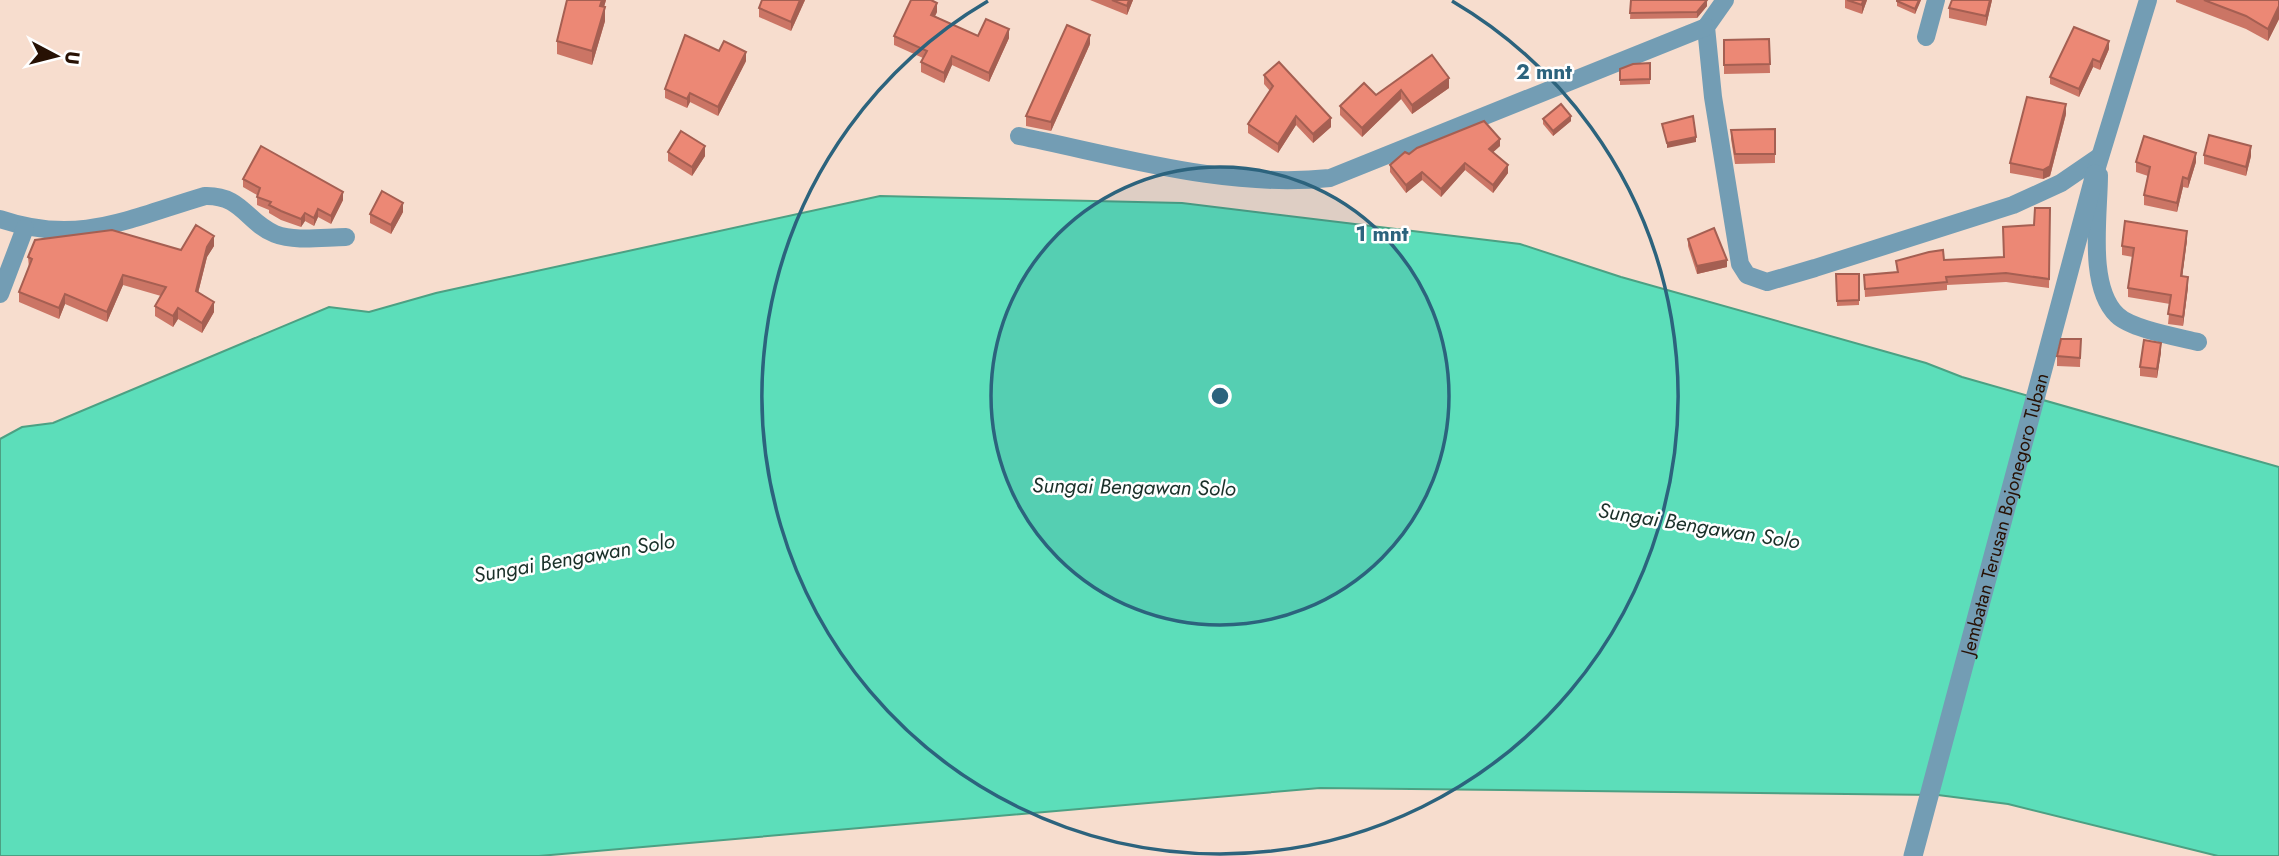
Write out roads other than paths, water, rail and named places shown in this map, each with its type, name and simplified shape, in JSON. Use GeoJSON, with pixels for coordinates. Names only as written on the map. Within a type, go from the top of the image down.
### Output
{"type":"FeatureCollection","features":[{"type":"Feature","properties":{"kind":"street"},"geometry":{"type":"LineString","coordinates":[[1019,136],[1195,172],[1300,181],[1330,178],[1706,27],[1725,0]]}},
{"type":"Feature","properties":{"kind":"street"},"geometry":{"type":"LineString","coordinates":[[1926,37],[1936,0]]}},
{"type":"Feature","properties":{"kind":"street"},"geometry":{"type":"LineString","coordinates":[[2148,0],[2097,166],[2098,284],[2117,316],[2145,328],[2198,342]]}},
{"type":"Feature","properties":{"kind":"street"},"geometry":{"type":"LineString","coordinates":[[1706,27],[1713,97],[1740,264],[1747,275],[1757,281],[1767,282],[1815,268],[2013,205],[2097,166]]}},
{"type":"Feature","properties":{"kind":"street","name":"Jembatan Terusan Bojonegoro Tuban"},"geometry":{"type":"LineString","coordinates":[[1913,856],[2097,166]]}},
{"type":"Feature","properties":{"kind":"street"},"geometry":{"type":"LineString","coordinates":[[0,219],[25,228],[75,232],[205,196],[219,196],[234,201],[266,229],[279,236],[346,237]]}},
{"type":"Feature","properties":{"kind":"street"},"geometry":{"type":"LineString","coordinates":[[0,294],[25,228]]}},
{"type":"Feature","properties":{"kind":"water","name":"Sungai Bengawan Solo"},"geometry":{"type":"Polygon","coordinates":[[[880,196],[1182,203],[1520,244],[1621,277],[2279,467],[2279,856],[2218,856],[2008,804],[1938,795],[1320,788],[539,856],[0,856],[0,439],[22,427],[53,423],[329,307],[369,312],[436,293],[880,196]]]}}]}
